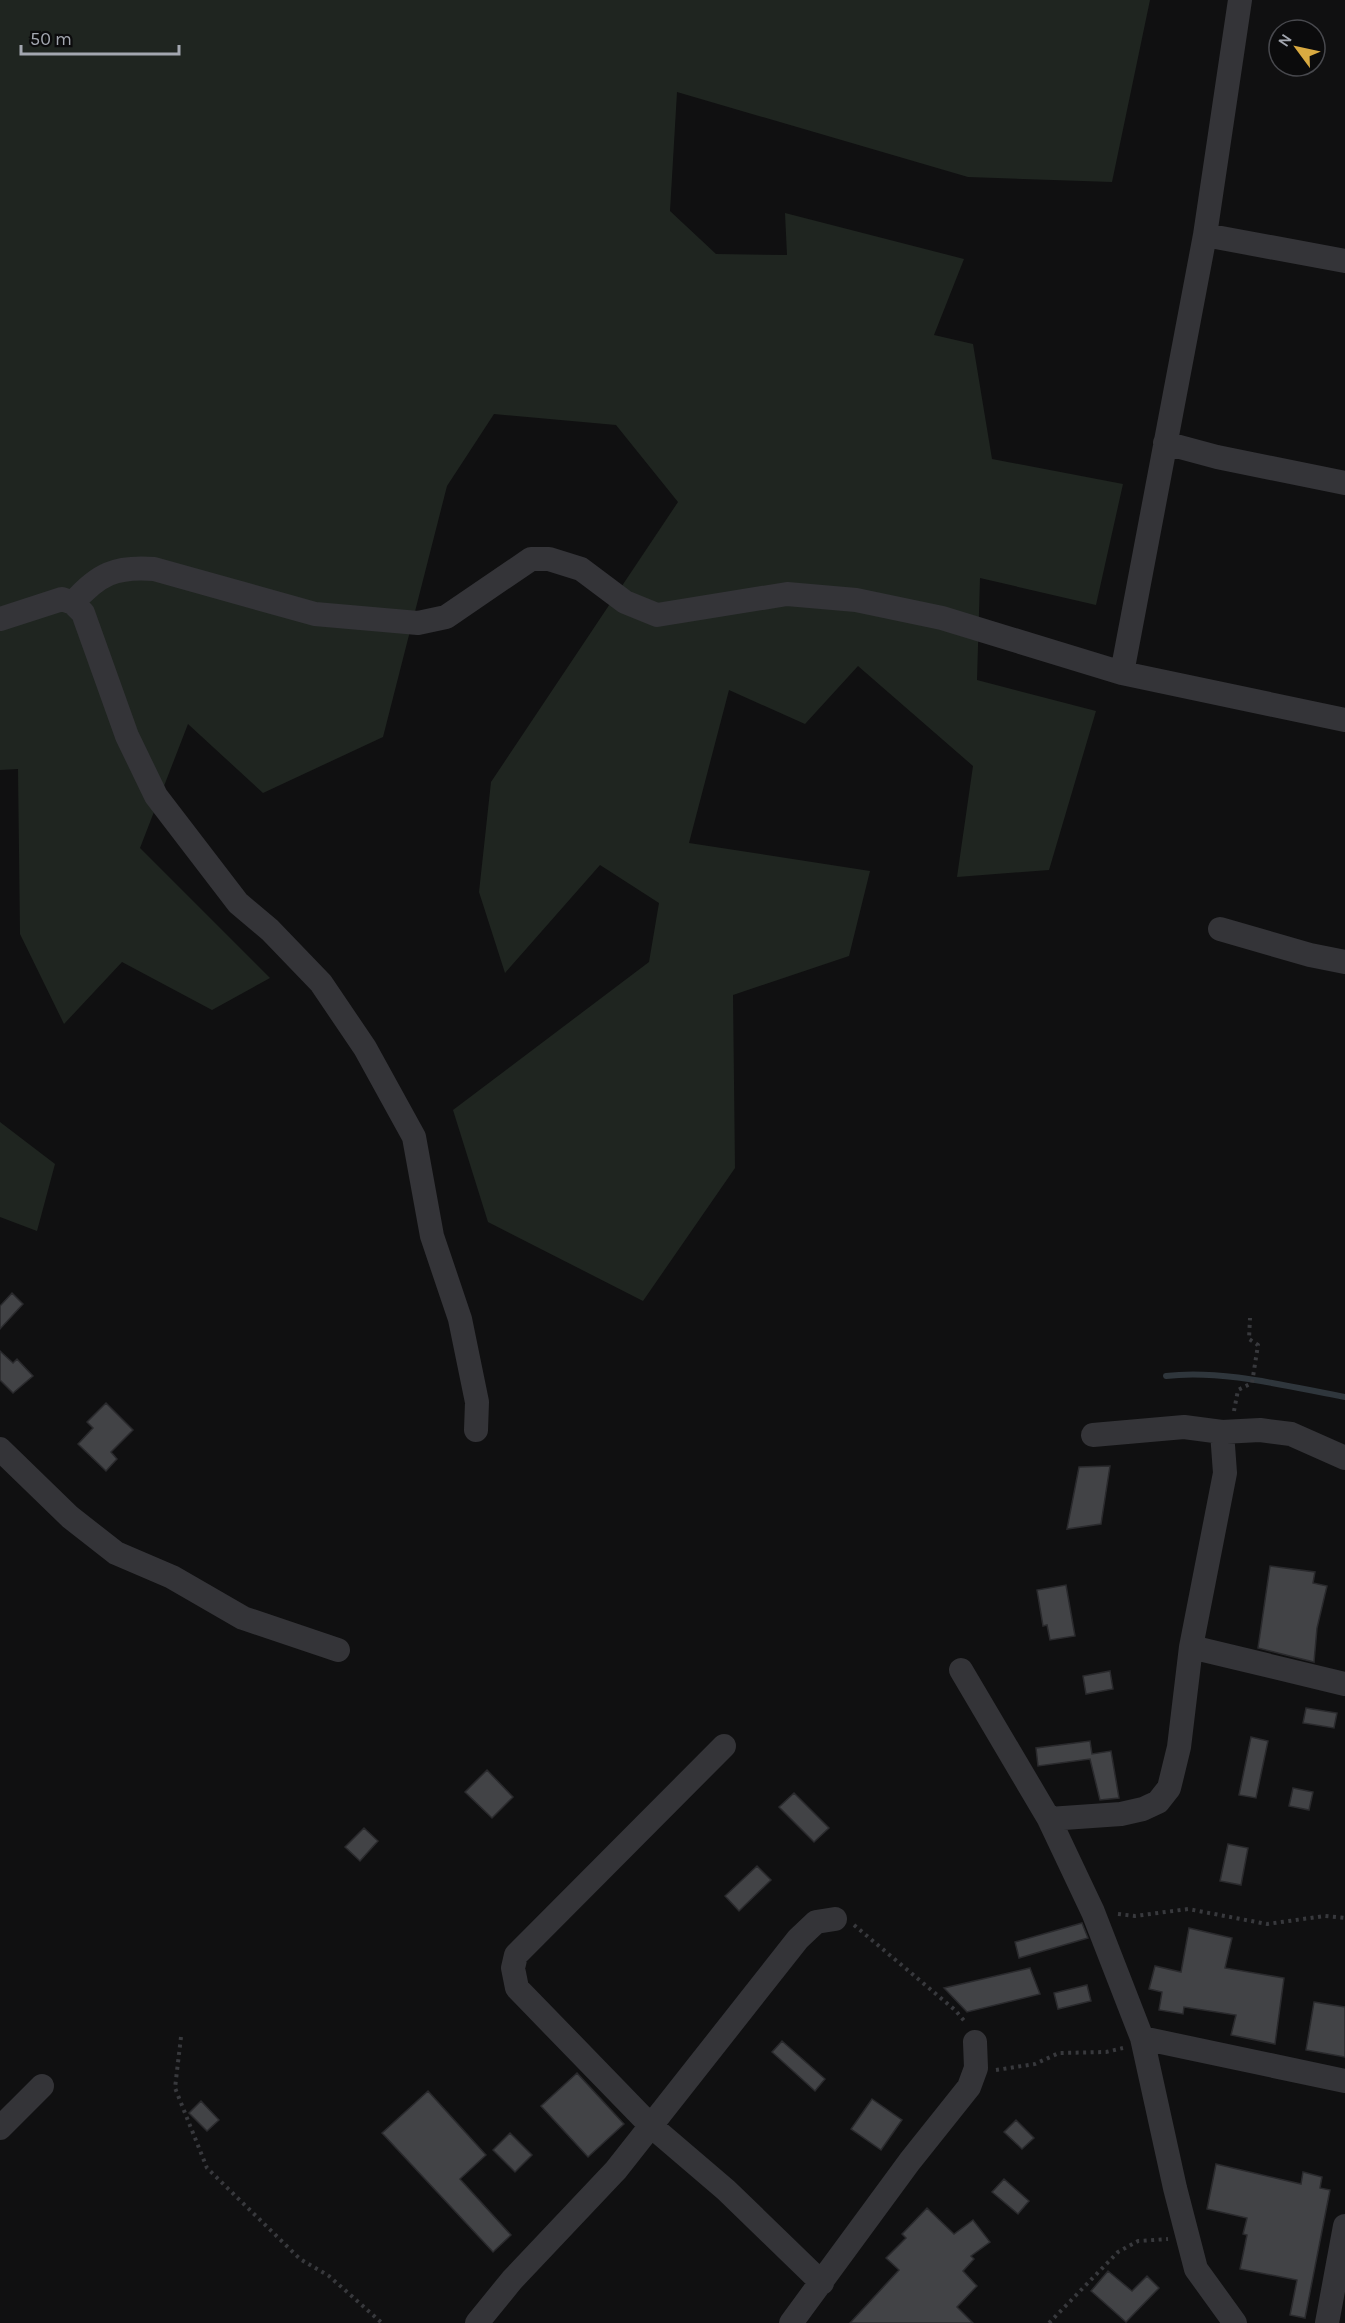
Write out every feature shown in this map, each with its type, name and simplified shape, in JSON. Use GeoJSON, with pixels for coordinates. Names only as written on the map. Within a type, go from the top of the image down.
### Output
{"type":"FeatureCollection","features":[{"type":"Feature","properties":{"kind":"street"},"geometry":{"type":"LineString","coordinates":[[1122,673],[1204,235],[1240,0]]}},
{"type":"Feature","properties":{"kind":"street"},"geometry":{"type":"LineString","coordinates":[[1204,235],[1345,261]]}},
{"type":"Feature","properties":{"kind":"street"},"geometry":{"type":"LineString","coordinates":[[1165,443],[1217,457],[1345,483]]}},
{"type":"Feature","properties":{"kind":"street"},"geometry":{"type":"LineString","coordinates":[[73,603],[108,574],[126,567],[154,569],[315,614],[418,623],[446,617],[473,601],[505,575],[531,559],[549,559],[581,569],[625,602],[657,615],[787,594],[856,600],[942,618],[1122,673],[1345,720]]}},
{"type":"Feature","properties":{"kind":"street"},"geometry":{"type":"LineString","coordinates":[[0,619],[62,599],[73,603],[83,613],[127,736],[156,795],[238,903],[270,930],[321,983],[365,1048],[414,1137],[432,1236],[460,1319],[477,1402],[476,1430]]}},
{"type":"Feature","properties":{"kind":"street"},"geometry":{"type":"LineString","coordinates":[[1220,929],[1310,955],[1345,962]]}},
{"type":"Feature","properties":{"kind":"street"},"geometry":{"type":"LineString","coordinates":[[1093,1435],[1184,1428],[1222,1432],[1260,1430],[1291,1434],[1345,1458]]}},
{"type":"Feature","properties":{"kind":"street"},"geometry":{"type":"LineString","coordinates":[[1049,1819],[1121,1814],[1158,1802],[1169,1788],[1179,1747],[1191,1647],[1205,1587],[1225,1473],[1222,1432]]}},
{"type":"Feature","properties":{"kind":"street"},"geometry":{"type":"LineString","coordinates":[[0,1449],[70,1517],[116,1553],[172,1577],[243,1618],[338,1650]]}},
{"type":"Feature","properties":{"kind":"street"},"geometry":{"type":"LineString","coordinates":[[1191,1647],[1345,1684]]}},
{"type":"Feature","properties":{"kind":"street"},"geometry":{"type":"LineString","coordinates":[[961,1670],[1049,1819],[1093,1912],[1142,2038],[1186,2238],[1196,2269],[1235,2323]]}},
{"type":"Feature","properties":{"kind":"street"},"geometry":{"type":"LineString","coordinates":[[724,1746],[516,1955],[513,1968],[517,1988],[650,2125],[726,2190],[822,2283]]}},
{"type":"Feature","properties":{"kind":"street"},"geometry":{"type":"LineString","coordinates":[[477,2323],[553,2236],[604,2183],[798,1939],[816,1922],[835,1919]]}},
{"type":"Feature","properties":{"kind":"street"},"geometry":{"type":"LineString","coordinates":[[1142,2038],[1345,2081]]}},
{"type":"Feature","properties":{"kind":"street"},"geometry":{"type":"LineString","coordinates":[[791,2323],[910,2161],[969,2087],[976,2068],[975,2042]]}},
{"type":"Feature","properties":{"kind":"street"},"geometry":{"type":"LineString","coordinates":[[0,2128],[42,2086]]}},
{"type":"Feature","properties":{"kind":"street"},"geometry":{"type":"LineString","coordinates":[[1327,2323],[1345,2226]]}},
{"type":"Feature","properties":{"kind":"path"},"geometry":{"type":"LineString","coordinates":[[1222,1432],[1233,1414],[1238,1390],[1252,1383],[1258,1345],[1249,1340],[1250,1318]]}},
{"type":"Feature","properties":{"kind":"path"},"geometry":{"type":"LineString","coordinates":[[1093,1912],[1135,1916],[1188,1909],[1267,1924],[1325,1916],[1345,1918]]}},
{"type":"Feature","properties":{"kind":"path"},"geometry":{"type":"LineString","coordinates":[[835,1919],[853,1924],[860,1929],[955,2010],[969,2026],[975,2042]]}},
{"type":"Feature","properties":{"kind":"path"},"geometry":{"type":"LineString","coordinates":[[181,2037],[175,2088],[207,2168],[300,2259],[329,2276],[382,2323]]}},
{"type":"Feature","properties":{"kind":"path"},"geometry":{"type":"LineString","coordinates":[[969,2087],[994,2071],[1035,2064],[1059,2053],[1106,2052],[1130,2046],[1142,2038]]}},
{"type":"Feature","properties":{"kind":"path"},"geometry":{"type":"LineString","coordinates":[[1049,2323],[1118,2252],[1138,2241],[1186,2238]]}},
{"type":"Feature","properties":{"kind":"shaded area"},"geometry":{"type":"Polygon","coordinates":[[[0,0],[1150,0],[1112,182],[968,177],[677,92],[670,211],[716,254],[787,255],[785,213],[964,259],[934,335],[973,344],[992,459],[1123,484],[1096,605],[980,578],[977,680],[1096,711],[1049,870],[957,877],[973,766],[858,666],[805,724],[729,690],[689,843],[870,871],[849,956],[733,995],[735,1168],[643,1301],[488,1222],[453,1110],[649,962],[659,903],[600,865],[505,973],[479,892],[491,782],[678,502],[616,425],[494,414],[447,486],[383,737],[263,793],[188,724],[140,848],[270,978],[212,1010],[122,962],[64,1024],[20,934],[18,769],[0,770],[0,0]]]}},
{"type":"Feature","properties":{"kind":"shaded area"},"geometry":{"type":"Polygon","coordinates":[[[0,1122],[55,1164],[37,1231],[0,1217],[0,1122]]]}},
{"type":"Feature","properties":{"kind":"building"},"geometry":{"type":"Polygon","coordinates":[[[12,1293],[23,1304],[0,1329],[0,1306],[12,1293]]]}},
{"type":"Feature","properties":{"kind":"building"},"geometry":{"type":"Polygon","coordinates":[[[0,1351],[13,1363],[17,1359],[33,1376],[13,1393],[0,1380],[0,1351]]]}},
{"type":"Feature","properties":{"kind":"building"},"geometry":{"type":"Polygon","coordinates":[[[106,1403],[133,1430],[111,1452],[117,1459],[106,1471],[78,1444],[93,1428],[87,1422],[106,1403]]]}},
{"type":"Feature","properties":{"kind":"building"},"geometry":{"type":"Polygon","coordinates":[[[1110,1466],[1101,1524],[1067,1529],[1079,1467],[1110,1466]]]}},
{"type":"Feature","properties":{"kind":"building"},"geometry":{"type":"Polygon","coordinates":[[[1270,1566],[1315,1572],[1313,1583],[1327,1586],[1317,1628],[1314,1662],[1258,1648],[1270,1566]]]}},
{"type":"Feature","properties":{"kind":"building"},"geometry":{"type":"Polygon","coordinates":[[[1066,1585],[1075,1636],[1050,1640],[1047,1625],[1043,1626],[1037,1590],[1066,1585]]]}},
{"type":"Feature","properties":{"kind":"building"},"geometry":{"type":"Polygon","coordinates":[[[1110,1671],[1113,1689],[1086,1694],[1083,1676],[1110,1671]]]}},
{"type":"Feature","properties":{"kind":"building"},"geometry":{"type":"Polygon","coordinates":[[[1306,1708],[1337,1713],[1334,1728],[1303,1723],[1306,1708]]]}},
{"type":"Feature","properties":{"kind":"building"},"geometry":{"type":"Polygon","coordinates":[[[1251,1737],[1268,1741],[1256,1798],[1239,1795],[1251,1737]]]}},
{"type":"Feature","properties":{"kind":"building"},"geometry":{"type":"Polygon","coordinates":[[[1090,1741],[1092,1754],[1111,1751],[1119,1798],[1100,1800],[1090,1759],[1038,1766],[1036,1748],[1090,1741]]]}},
{"type":"Feature","properties":{"kind":"building"},"geometry":{"type":"Polygon","coordinates":[[[487,1770],[513,1797],[492,1818],[465,1792],[487,1770]]]}},
{"type":"Feature","properties":{"kind":"building"},"geometry":{"type":"Polygon","coordinates":[[[1293,1788],[1313,1792],[1309,1810],[1289,1806],[1293,1788]]]}},
{"type":"Feature","properties":{"kind":"building"},"geometry":{"type":"Polygon","coordinates":[[[794,1793],[829,1828],[814,1842],[779,1807],[794,1793]]]}},
{"type":"Feature","properties":{"kind":"building"},"geometry":{"type":"Polygon","coordinates":[[[364,1828],[378,1841],[360,1861],[345,1847],[364,1828]]]}},
{"type":"Feature","properties":{"kind":"building"},"geometry":{"type":"Polygon","coordinates":[[[1228,1844],[1248,1848],[1241,1885],[1220,1881],[1228,1844]]]}},
{"type":"Feature","properties":{"kind":"building"},"geometry":{"type":"Polygon","coordinates":[[[757,1866],[771,1880],[739,1911],[725,1896],[757,1866]]]}},
{"type":"Feature","properties":{"kind":"building"},"geometry":{"type":"Polygon","coordinates":[[[1082,1923],[1088,1938],[1019,1958],[1015,1942],[1082,1923]]]}},
{"type":"Feature","properties":{"kind":"building"},"geometry":{"type":"Polygon","coordinates":[[[1189,1928],[1232,1938],[1225,1968],[1284,1978],[1275,2044],[1231,2035],[1236,2015],[1184,2007],[1183,2014],[1159,2010],[1162,1992],[1149,1989],[1155,1966],[1181,1972],[1189,1928]]]}},
{"type":"Feature","properties":{"kind":"building"},"geometry":{"type":"Polygon","coordinates":[[[1030,1968],[1040,1994],[967,2012],[944,1988],[1030,1968]]]}},
{"type":"Feature","properties":{"kind":"building"},"geometry":{"type":"Polygon","coordinates":[[[1087,1985],[1091,2001],[1058,2009],[1054,1993],[1087,1985]]]}},
{"type":"Feature","properties":{"kind":"building"},"geometry":{"type":"Polygon","coordinates":[[[1314,2002],[1345,2007],[1345,2057],[1306,2050],[1314,2002]]]}},
{"type":"Feature","properties":{"kind":"building"},"geometry":{"type":"Polygon","coordinates":[[[782,2041],[825,2079],[815,2091],[772,2052],[782,2041]]]}},
{"type":"Feature","properties":{"kind":"building"},"geometry":{"type":"Polygon","coordinates":[[[577,2073],[624,2124],[588,2157],[541,2106],[577,2073]]]}},
{"type":"Feature","properties":{"kind":"building"},"geometry":{"type":"Polygon","coordinates":[[[428,2091],[486,2155],[460,2179],[511,2235],[493,2252],[382,2133],[428,2091]]]}},
{"type":"Feature","properties":{"kind":"building"},"geometry":{"type":"Polygon","coordinates":[[[872,2099],[902,2120],[881,2150],[851,2129],[872,2099]]]}},
{"type":"Feature","properties":{"kind":"building"},"geometry":{"type":"Polygon","coordinates":[[[201,2101],[219,2120],[207,2131],[189,2113],[201,2101]]]}},
{"type":"Feature","properties":{"kind":"building"},"geometry":{"type":"Polygon","coordinates":[[[1016,2120],[1034,2138],[1022,2149],[1004,2132],[1016,2120]]]}},
{"type":"Feature","properties":{"kind":"building"},"geometry":{"type":"Polygon","coordinates":[[[510,2133],[532,2155],[515,2172],[493,2150],[510,2133]]]}},
{"type":"Feature","properties":{"kind":"building"},"geometry":{"type":"Polygon","coordinates":[[[1216,2164],[1301,2184],[1303,2172],[1322,2177],[1320,2188],[1330,2190],[1305,2318],[1290,2315],[1297,2280],[1240,2269],[1247,2235],[1243,2234],[1247,2218],[1207,2209],[1216,2164]]]}},
{"type":"Feature","properties":{"kind":"building"},"geometry":{"type":"Polygon","coordinates":[[[1004,2179],[1029,2201],[1018,2214],[992,2192],[1004,2179]]]}},
{"type":"Feature","properties":{"kind":"building"},"geometry":{"type":"Polygon","coordinates":[[[927,2208],[954,2234],[973,2220],[990,2242],[971,2256],[974,2259],[963,2271],[977,2286],[957,2307],[973,2323],[850,2323],[899,2270],[886,2258],[906,2238],[902,2234],[927,2208]]]}},
{"type":"Feature","properties":{"kind":"building"},"geometry":{"type":"Polygon","coordinates":[[[1108,2271],[1132,2291],[1147,2276],[1159,2288],[1126,2322],[1091,2291],[1108,2271]]]}},
{"type":"Feature","properties":{"kind":"waterway"},"geometry":{"type":"LineString","coordinates":[[1166,1376],[1188,1374],[1233,1377],[1345,1397]]}}]}
